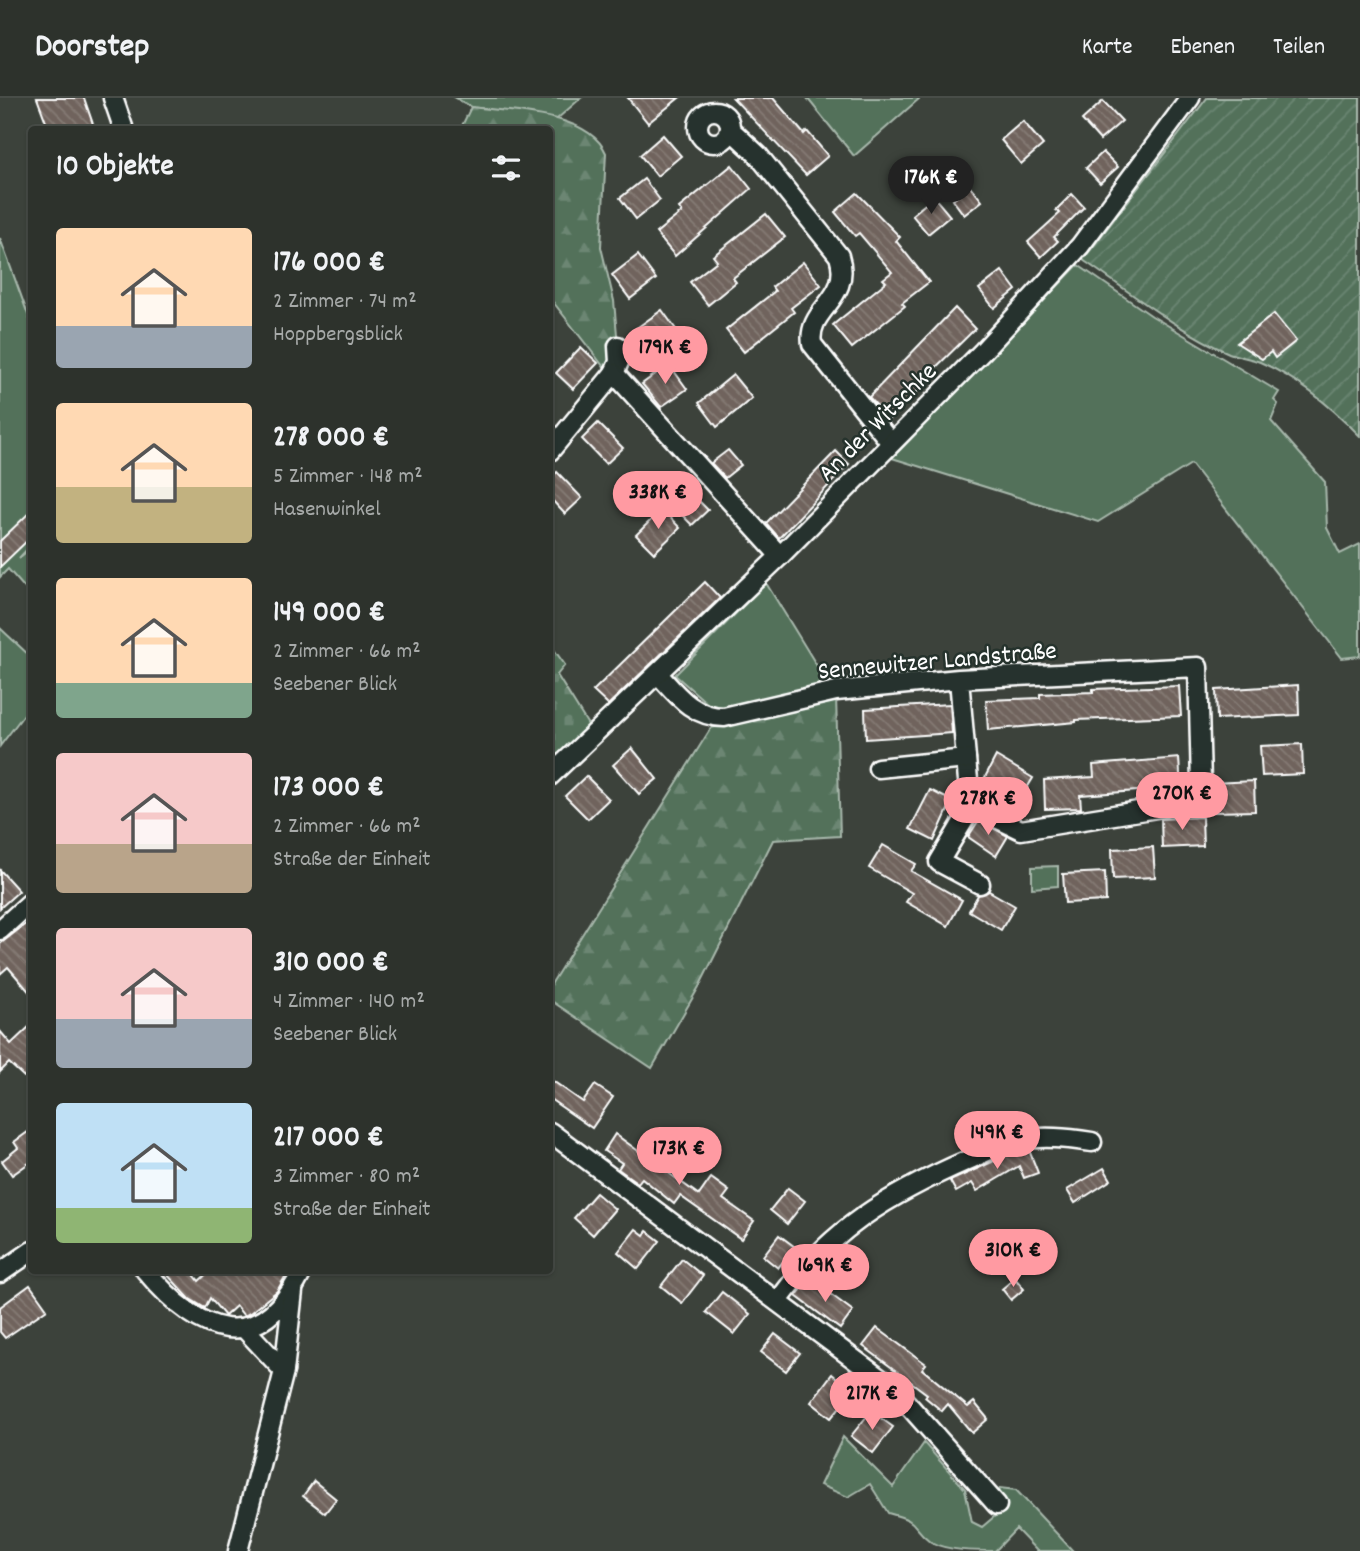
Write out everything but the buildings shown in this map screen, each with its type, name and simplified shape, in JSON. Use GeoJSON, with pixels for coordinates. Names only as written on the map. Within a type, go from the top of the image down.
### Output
{"type":"FeatureCollection","features":[{"type":"Feature","properties":{"kind":"street"},"geometry":{"type":"LineString","coordinates":[[113,98],[123,126]]}},
{"type":"Feature","properties":{"kind":"street","name":"An der Witschke"},"geometry":{"type":"LineString","coordinates":[[553,773],[780,556],[1080,246],[1190,98]]}},
{"type":"Feature","properties":{"kind":"street"},"geometry":{"type":"LineString","coordinates":[[731,130],[758,155],[839,256],[844,274],[842,283],[813,327],[812,344],[891,443]]}},
{"type":"Feature","properties":{"kind":"street"},"geometry":{"type":"LineString","coordinates":[[553,447],[614,373],[618,362],[618,346]]}},
{"type":"Feature","properties":{"kind":"street"},"geometry":{"type":"LineString","coordinates":[[614,373],[780,556]]}},
{"type":"Feature","properties":{"kind":"street","name":"Sennewitzer Landstraße"},"geometry":{"type":"LineString","coordinates":[[658,674],[695,711],[717,717],[836,691],[959,679],[1198,667],[1201,784],[1182,804],[1021,830],[988,814],[976,800]]}},
{"type":"Feature","properties":{"kind":"street"},"geometry":{"type":"LineString","coordinates":[[959,679],[969,792],[976,800],[939,862],[980,884]]}},
{"type":"Feature","properties":{"kind":"street"},"geometry":{"type":"LineString","coordinates":[[878,768],[966,760]]}},
{"type":"Feature","properties":{"kind":"street"},"geometry":{"type":"LineString","coordinates":[[0,930],[28,905]]}},
{"type":"Feature","properties":{"kind":"street"},"geometry":{"type":"LineString","coordinates":[[553,1134],[894,1389],[997,1505]]}},
{"type":"Feature","properties":{"kind":"street"},"geometry":{"type":"LineString","coordinates":[[778,1301],[805,1264],[858,1219],[909,1185],[1014,1140],[1054,1136],[1092,1142]]}},
{"type":"Feature","properties":{"kind":"street"},"geometry":{"type":"LineString","coordinates":[[0,1273],[28,1254]]}},
{"type":"Feature","properties":{"kind":"street"},"geometry":{"type":"LineString","coordinates":[[148,1274],[173,1303],[201,1320],[211,1325],[244,1328],[270,1318],[293,1291],[301,1274]]}},
{"type":"Feature","properties":{"kind":"street"},"geometry":{"type":"LineString","coordinates":[[238,1551],[284,1371],[293,1291]]}},
{"type":"Feature","properties":{"kind":"street"},"geometry":{"type":"LineString","coordinates":[[244,1328],[284,1371]]}},
{"type":"Feature","properties":{"kind":"green space"},"geometry":{"type":"Polygon","coordinates":[[[456,98],[581,98],[557,119],[471,107],[456,98]]]}},
{"type":"Feature","properties":{"kind":"green space"},"geometry":{"type":"Polygon","coordinates":[[[807,98],[920,98],[854,156],[807,98]]]}},
{"type":"Feature","properties":{"kind":"green space"},"geometry":{"type":"Polygon","coordinates":[[[1207,98],[1360,98],[1360,436],[1326,404],[1287,376],[1260,362],[1229,353],[1192,334],[1083,260],[1207,98]]]}},
{"type":"Feature","properties":{"kind":"green space"},"geometry":{"type":"Polygon","coordinates":[[[471,107],[546,116],[583,129],[597,139],[606,153],[601,247],[614,301],[618,346],[607,371],[553,302],[553,126],[462,126],[471,107]]]}},
{"type":"Feature","properties":{"kind":"green space"},"geometry":{"type":"Polygon","coordinates":[[[0,238],[28,315],[28,548],[19,558],[28,550],[28,592],[8,569],[0,577],[0,238]]]}},
{"type":"Feature","properties":{"kind":"green space"},"geometry":{"type":"Polygon","coordinates":[[[1078,265],[1152,316],[1279,392],[1274,400],[1278,404],[1271,421],[1325,482],[1327,528],[1340,554],[1360,544],[1360,656],[1342,658],[1191,464],[1098,522],[892,458],[1078,265]]]}},
{"type":"Feature","properties":{"kind":"green space"},"geometry":{"type":"Polygon","coordinates":[[[766,583],[830,687],[717,712],[675,675],[766,583]]]}},
{"type":"Feature","properties":{"kind":"green space"},"geometry":{"type":"Polygon","coordinates":[[[0,628],[28,654],[28,709],[0,746],[0,628]]]}},
{"type":"Feature","properties":{"kind":"green space"},"geometry":{"type":"Polygon","coordinates":[[[553,648],[565,665],[557,675],[590,728],[553,762],[553,648]]]}},
{"type":"Feature","properties":{"kind":"green space"},"geometry":{"type":"Polygon","coordinates":[[[836,696],[840,836],[773,840],[700,985],[652,1068],[553,1002],[553,981],[711,728],[836,696]]]}},
{"type":"Feature","properties":{"kind":"green space"},"geometry":{"type":"Polygon","coordinates":[[[1058,866],[1058,886],[1032,888],[1032,867],[1058,866]]]}},
{"type":"Feature","properties":{"kind":"green space"},"geometry":{"type":"Polygon","coordinates":[[[843,1437],[893,1487],[924,1443],[965,1489],[972,1522],[982,1527],[995,1516],[1000,1488],[1016,1490],[1073,1551],[1037,1551],[1016,1529],[995,1551],[953,1549],[931,1542],[910,1521],[888,1513],[870,1484],[848,1497],[820,1485],[843,1437]]]}}]}
